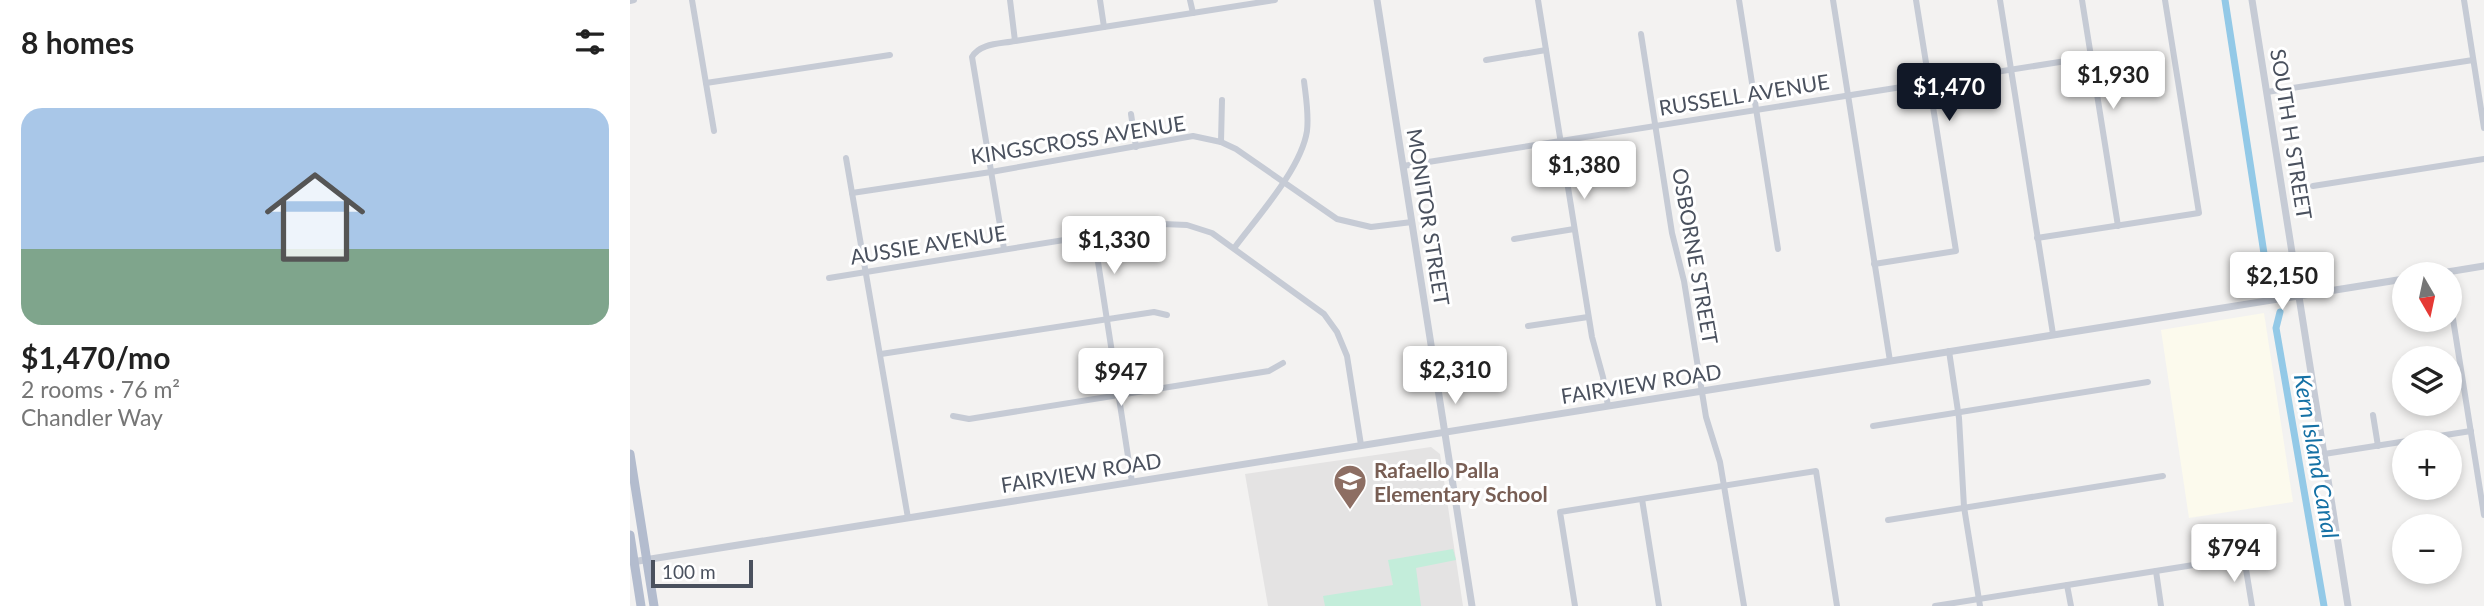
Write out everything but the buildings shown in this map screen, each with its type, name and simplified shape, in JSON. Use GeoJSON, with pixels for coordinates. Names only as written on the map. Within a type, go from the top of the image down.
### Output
{"type":"FeatureCollection","features":[{"type":"Feature","properties":{"kind":"main road"},"geometry":{"type":"LineString","coordinates":[[630,454],[654,606]]}},
{"type":"Feature","properties":{"kind":"main road"},"geometry":{"type":"LineString","coordinates":[[630,535],[632,562],[641,606]]}},
{"type":"Feature","properties":{"kind":"street"},"geometry":{"type":"LineString","coordinates":[[692,0],[714,131]]}},
{"type":"Feature","properties":{"kind":"street"},"geometry":{"type":"LineString","coordinates":[[1010,0],[1016,41]]}},
{"type":"Feature","properties":{"kind":"street"},"geometry":{"type":"LineString","coordinates":[[1100,0],[1104,27]]}},
{"type":"Feature","properties":{"kind":"street"},"geometry":{"type":"LineString","coordinates":[[1191,0],[1192,13]]}},
{"type":"Feature","properties":{"kind":"street"},"geometry":{"type":"LineString","coordinates":[[1004,249],[972,57],[980,47],[1275,0]]}},
{"type":"Feature","properties":{"kind":"street","name":"MONITOR STREET"},"geometry":{"type":"LineString","coordinates":[[1377,0],[1472,606]]}},
{"type":"Feature","properties":{"kind":"street"},"geometry":{"type":"LineString","coordinates":[[1538,0],[1588,317],[1608,406]]}},
{"type":"Feature","properties":{"kind":"street"},"geometry":{"type":"LineString","coordinates":[[1739,0],[1778,249]]}},
{"type":"Feature","properties":{"kind":"street"},"geometry":{"type":"LineString","coordinates":[[1833,0],[1890,361]]}},
{"type":"Feature","properties":{"kind":"street"},"geometry":{"type":"LineString","coordinates":[[1874,264],[1956,251],[1916,0]]}},
{"type":"Feature","properties":{"kind":"street"},"geometry":{"type":"LineString","coordinates":[[2000,0],[2053,334]]}},
{"type":"Feature","properties":{"kind":"street"},"geometry":{"type":"LineString","coordinates":[[2082,0],[2118,226]]}},
{"type":"Feature","properties":{"kind":"street"},"geometry":{"type":"LineString","coordinates":[[2037,238],[2199,213],[2165,0]]}},
{"type":"Feature","properties":{"kind":"street","name":"SOUTH H STREET"},"geometry":{"type":"LineString","coordinates":[[2252,0],[2301,295],[2348,606]]}},
{"type":"Feature","properties":{"kind":"street"},"geometry":{"type":"LineString","coordinates":[[2464,0],[2484,128]]}},
{"type":"Feature","properties":{"kind":"street","name":"OSBORNE STREET"},"geometry":{"type":"LineString","coordinates":[[1641,34],[1672,233],[1684,281],[1706,417],[1720,462],[1744,606]]}},
{"type":"Feature","properties":{"kind":"street"},"geometry":{"type":"LineString","coordinates":[[1486,60],[1546,50]]}},
{"type":"Feature","properties":{"kind":"street"},"geometry":{"type":"LineString","coordinates":[[706,83],[890,55]]}},
{"type":"Feature","properties":{"kind":"street","name":"RUSSELL AVENUE"},"geometry":{"type":"LineString","coordinates":[[1403,166],[2091,57]]}},
{"type":"Feature","properties":{"kind":"street"},"geometry":{"type":"LineString","coordinates":[[2267,92],[2473,60]]}},
{"type":"Feature","properties":{"kind":"street"},"geometry":{"type":"LineString","coordinates":[[1235,247],[1300,154],[1307,129],[1304,81]]}},
{"type":"Feature","properties":{"kind":"street"},"geometry":{"type":"LineString","coordinates":[[1221,142],[1222,100]]}},
{"type":"Feature","properties":{"kind":"street"},"geometry":{"type":"LineString","coordinates":[[1131,114],[1136,147]]}},
{"type":"Feature","properties":{"kind":"street","name":"KINGSCROSS AVENUE"},"geometry":{"type":"LineString","coordinates":[[852,193],[991,172],[1194,136],[1221,142],[1236,149],[1325,213],[1349,223],[1371,227],[1412,222]]}},
{"type":"Feature","properties":{"kind":"street"},"geometry":{"type":"LineString","coordinates":[[846,158],[908,518]]}},
{"type":"Feature","properties":{"kind":"street"},"geometry":{"type":"LineString","coordinates":[[2313,186],[2484,159]]}},
{"type":"Feature","properties":{"kind":"street","name":"AUSSIE AVENUE"},"geometry":{"type":"LineString","coordinates":[[829,278],[1176,223],[1212,233],[1314,305],[1331,323],[1347,356],[1361,445]]}},
{"type":"Feature","properties":{"kind":"street"},"geometry":{"type":"LineString","coordinates":[[1514,239],[1574,229]]}},
{"type":"Feature","properties":{"kind":"street"},"geometry":{"type":"LineString","coordinates":[[1094,236],[1132,482]]}},
{"type":"Feature","properties":{"kind":"street"},"geometry":{"type":"LineString","coordinates":[[2462,270],[2484,266]]}},
{"type":"Feature","properties":{"kind":"street","name":"FAIRVIEW ROAD"},"geometry":{"type":"LineString","coordinates":[[632,562],[2392,281]]}},
{"type":"Feature","properties":{"kind":"street"},"geometry":{"type":"LineString","coordinates":[[881,354],[1154,312],[1167,315]]}},
{"type":"Feature","properties":{"kind":"street"},"geometry":{"type":"LineString","coordinates":[[1528,327],[1588,317]]}},
{"type":"Feature","properties":{"kind":"street"},"geometry":{"type":"LineString","coordinates":[[2455,332],[2484,516]]}},
{"type":"Feature","properties":{"kind":"street"},"geometry":{"type":"LineString","coordinates":[[1949,351],[1958,412],[1964,508],[1979,603]]}},
{"type":"Feature","properties":{"kind":"street"},"geometry":{"type":"LineString","coordinates":[[954,416],[969,419],[1269,371],[1283,363]]}},
{"type":"Feature","properties":{"kind":"street"},"geometry":{"type":"LineString","coordinates":[[1873,426],[2148,382]]}},
{"type":"Feature","properties":{"kind":"street"},"geometry":{"type":"LineString","coordinates":[[2373,415],[2378,446]]}},
{"type":"Feature","properties":{"kind":"street"},"geometry":{"type":"LineString","coordinates":[[2324,454],[2471,431]]}},
{"type":"Feature","properties":{"kind":"street"},"geometry":{"type":"LineString","coordinates":[[1574,606],[1560,513],[1816,471],[1838,606]]}},
{"type":"Feature","properties":{"kind":"street"},"geometry":{"type":"LineString","coordinates":[[1888,520],[2163,476]]}},
{"type":"Feature","properties":{"kind":"street"},"geometry":{"type":"LineString","coordinates":[[1642,499],[1659,606]]}},
{"type":"Feature","properties":{"kind":"street"},"geometry":{"type":"LineString","coordinates":[[1935,606],[1979,603],[2067,585],[2244,557],[2252,606]]}},
{"type":"Feature","properties":{"kind":"street"},"geometry":{"type":"LineString","coordinates":[[2156,571],[2161,606]]}},
{"type":"Feature","properties":{"kind":"street"},"geometry":{"type":"LineString","coordinates":[[2067,585],[2071,606]]}},
{"type":"Feature","properties":{"kind":"shaded area"},"geometry":{"type":"Polygon","coordinates":[[[2264,313],[2293,502],[2189,518],[2161,330],[2264,313]]]}},
{"type":"Feature","properties":{"kind":"shaded area","name":"Rafaello Palla Elementary School"},"geometry":{"type":"Polygon","coordinates":[[[1431,447],[1440,454],[1463,606],[1268,606],[1245,474],[1431,447]]]}},
{"type":"Feature","properties":{"kind":"green space"},"geometry":{"type":"Polygon","coordinates":[[[1453,549],[1456,560],[1416,568],[1421,606],[1325,606],[1323,596],[1393,585],[1388,560],[1453,549]]]}},
{"type":"Feature","properties":{"kind":"waterway","name":"Kern Island Canal"},"geometry":{"type":"LineString","coordinates":[[2225,0],[2267,273],[2276,286]]}},
{"type":"Feature","properties":{"kind":"waterway","name":"Kern Island Canal"},"geometry":{"type":"LineString","coordinates":[[2280,312],[2276,328],[2324,606]]}},
{"type":"Feature","properties":{"kind":"place","name":"Rafaello Palla Elementary School"},"geometry":{"type":"Point","coordinates":[1350,511]}}]}
